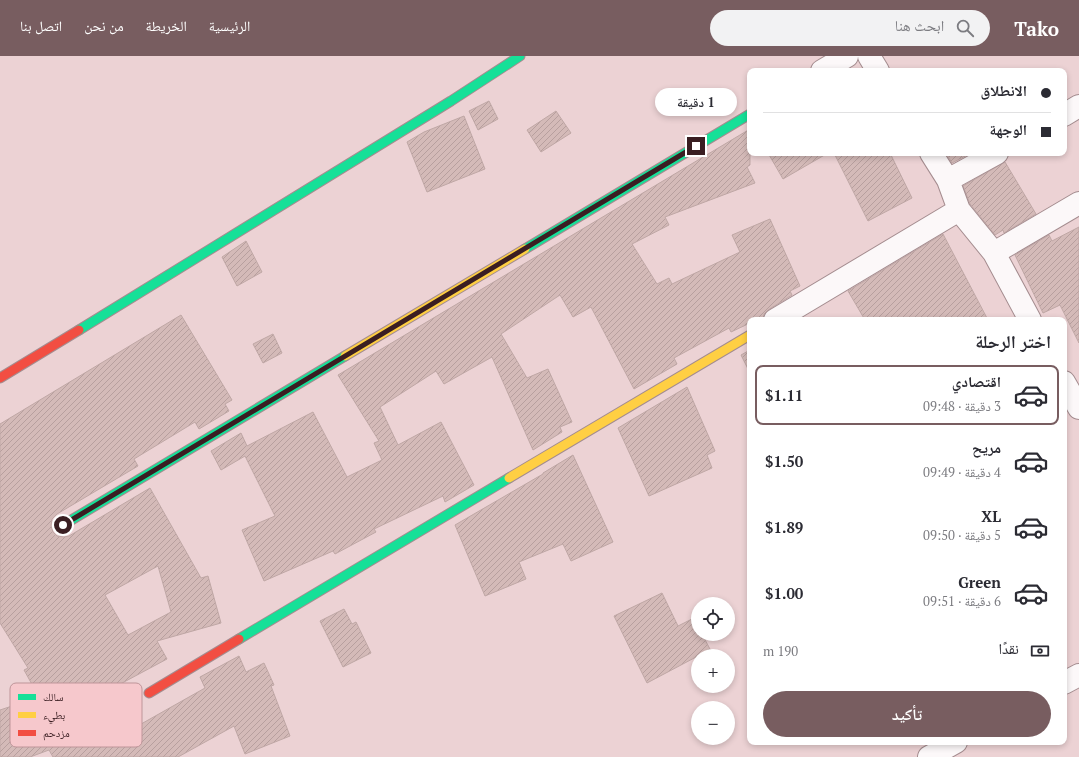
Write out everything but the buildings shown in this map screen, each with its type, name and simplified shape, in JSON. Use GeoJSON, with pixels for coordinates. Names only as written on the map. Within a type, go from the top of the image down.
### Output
{"type":"FeatureCollection","features":[{"type":"Feature","properties":{"kind":"street"},"geometry":{"type":"LineString","coordinates":[[0,378],[451,101],[520,56]]}},
{"type":"Feature","properties":{"kind":"street"},"geometry":{"type":"LineString","coordinates":[[827,68],[847,56]]}},
{"type":"Feature","properties":{"kind":"street"},"geometry":{"type":"LineString","coordinates":[[869,56],[876,68]]}},
{"type":"Feature","properties":{"kind":"street"},"geometry":{"type":"LineString","coordinates":[[1067,113],[1079,106]]}},
{"type":"Feature","properties":{"kind":"street"},"geometry":{"type":"LineString","coordinates":[[63,525],[747,116]]}},
{"type":"Feature","properties":{"kind":"street"},"geometry":{"type":"LineString","coordinates":[[933,156],[948,180],[959,210],[994,253],[1028,317]]}},
{"type":"Feature","properties":{"kind":"street"},"geometry":{"type":"LineString","coordinates":[[948,180],[991,156]]}},
{"type":"Feature","properties":{"kind":"street"},"geometry":{"type":"LineString","coordinates":[[994,253],[1079,203]]}},
{"type":"Feature","properties":{"kind":"street"},"geometry":{"type":"LineString","coordinates":[[780,317],[959,210]]}},
{"type":"Feature","properties":{"kind":"street"},"geometry":{"type":"LineString","coordinates":[[149,693],[747,337]]}},
{"type":"Feature","properties":{"kind":"street"},"geometry":{"type":"LineString","coordinates":[[1069,381],[1079,408]]}},
{"type":"Feature","properties":{"kind":"street"},"geometry":{"type":"LineString","coordinates":[[1067,681],[1079,675]]}},
{"type":"Feature","properties":{"kind":"street"},"geometry":{"type":"LineString","coordinates":[[929,757],[951,745]]}},
{"type":"Feature","properties":{"kind":"traffic: fast"},"geometry":{"type":"LineString","coordinates":[[79,330],[451,101],[520,56]]}},
{"type":"Feature","properties":{"kind":"traffic: fast"},"geometry":{"type":"LineString","coordinates":[[525,249],[747,116]]}},
{"type":"Feature","properties":{"kind":"traffic: fast"},"geometry":{"type":"LineString","coordinates":[[63,525],[345,356]]}},
{"type":"Feature","properties":{"kind":"traffic: fast"},"geometry":{"type":"LineString","coordinates":[[239,639],[509,478]]}},
{"type":"Feature","properties":{"kind":"traffic: slow"},"geometry":{"type":"LineString","coordinates":[[345,356],[525,249]]}},
{"type":"Feature","properties":{"kind":"traffic: slow"},"geometry":{"type":"LineString","coordinates":[[509,478],[747,337]]}},
{"type":"Feature","properties":{"kind":"traffic: jam"},"geometry":{"type":"LineString","coordinates":[[0,378],[79,330]]}},
{"type":"Feature","properties":{"kind":"traffic: jam"},"geometry":{"type":"LineString","coordinates":[[149,693],[239,639]]}},
{"type":"Feature","properties":{"kind":"route"},"geometry":{"type":"LineString","coordinates":[[63,525],[696,146]]}}]}
